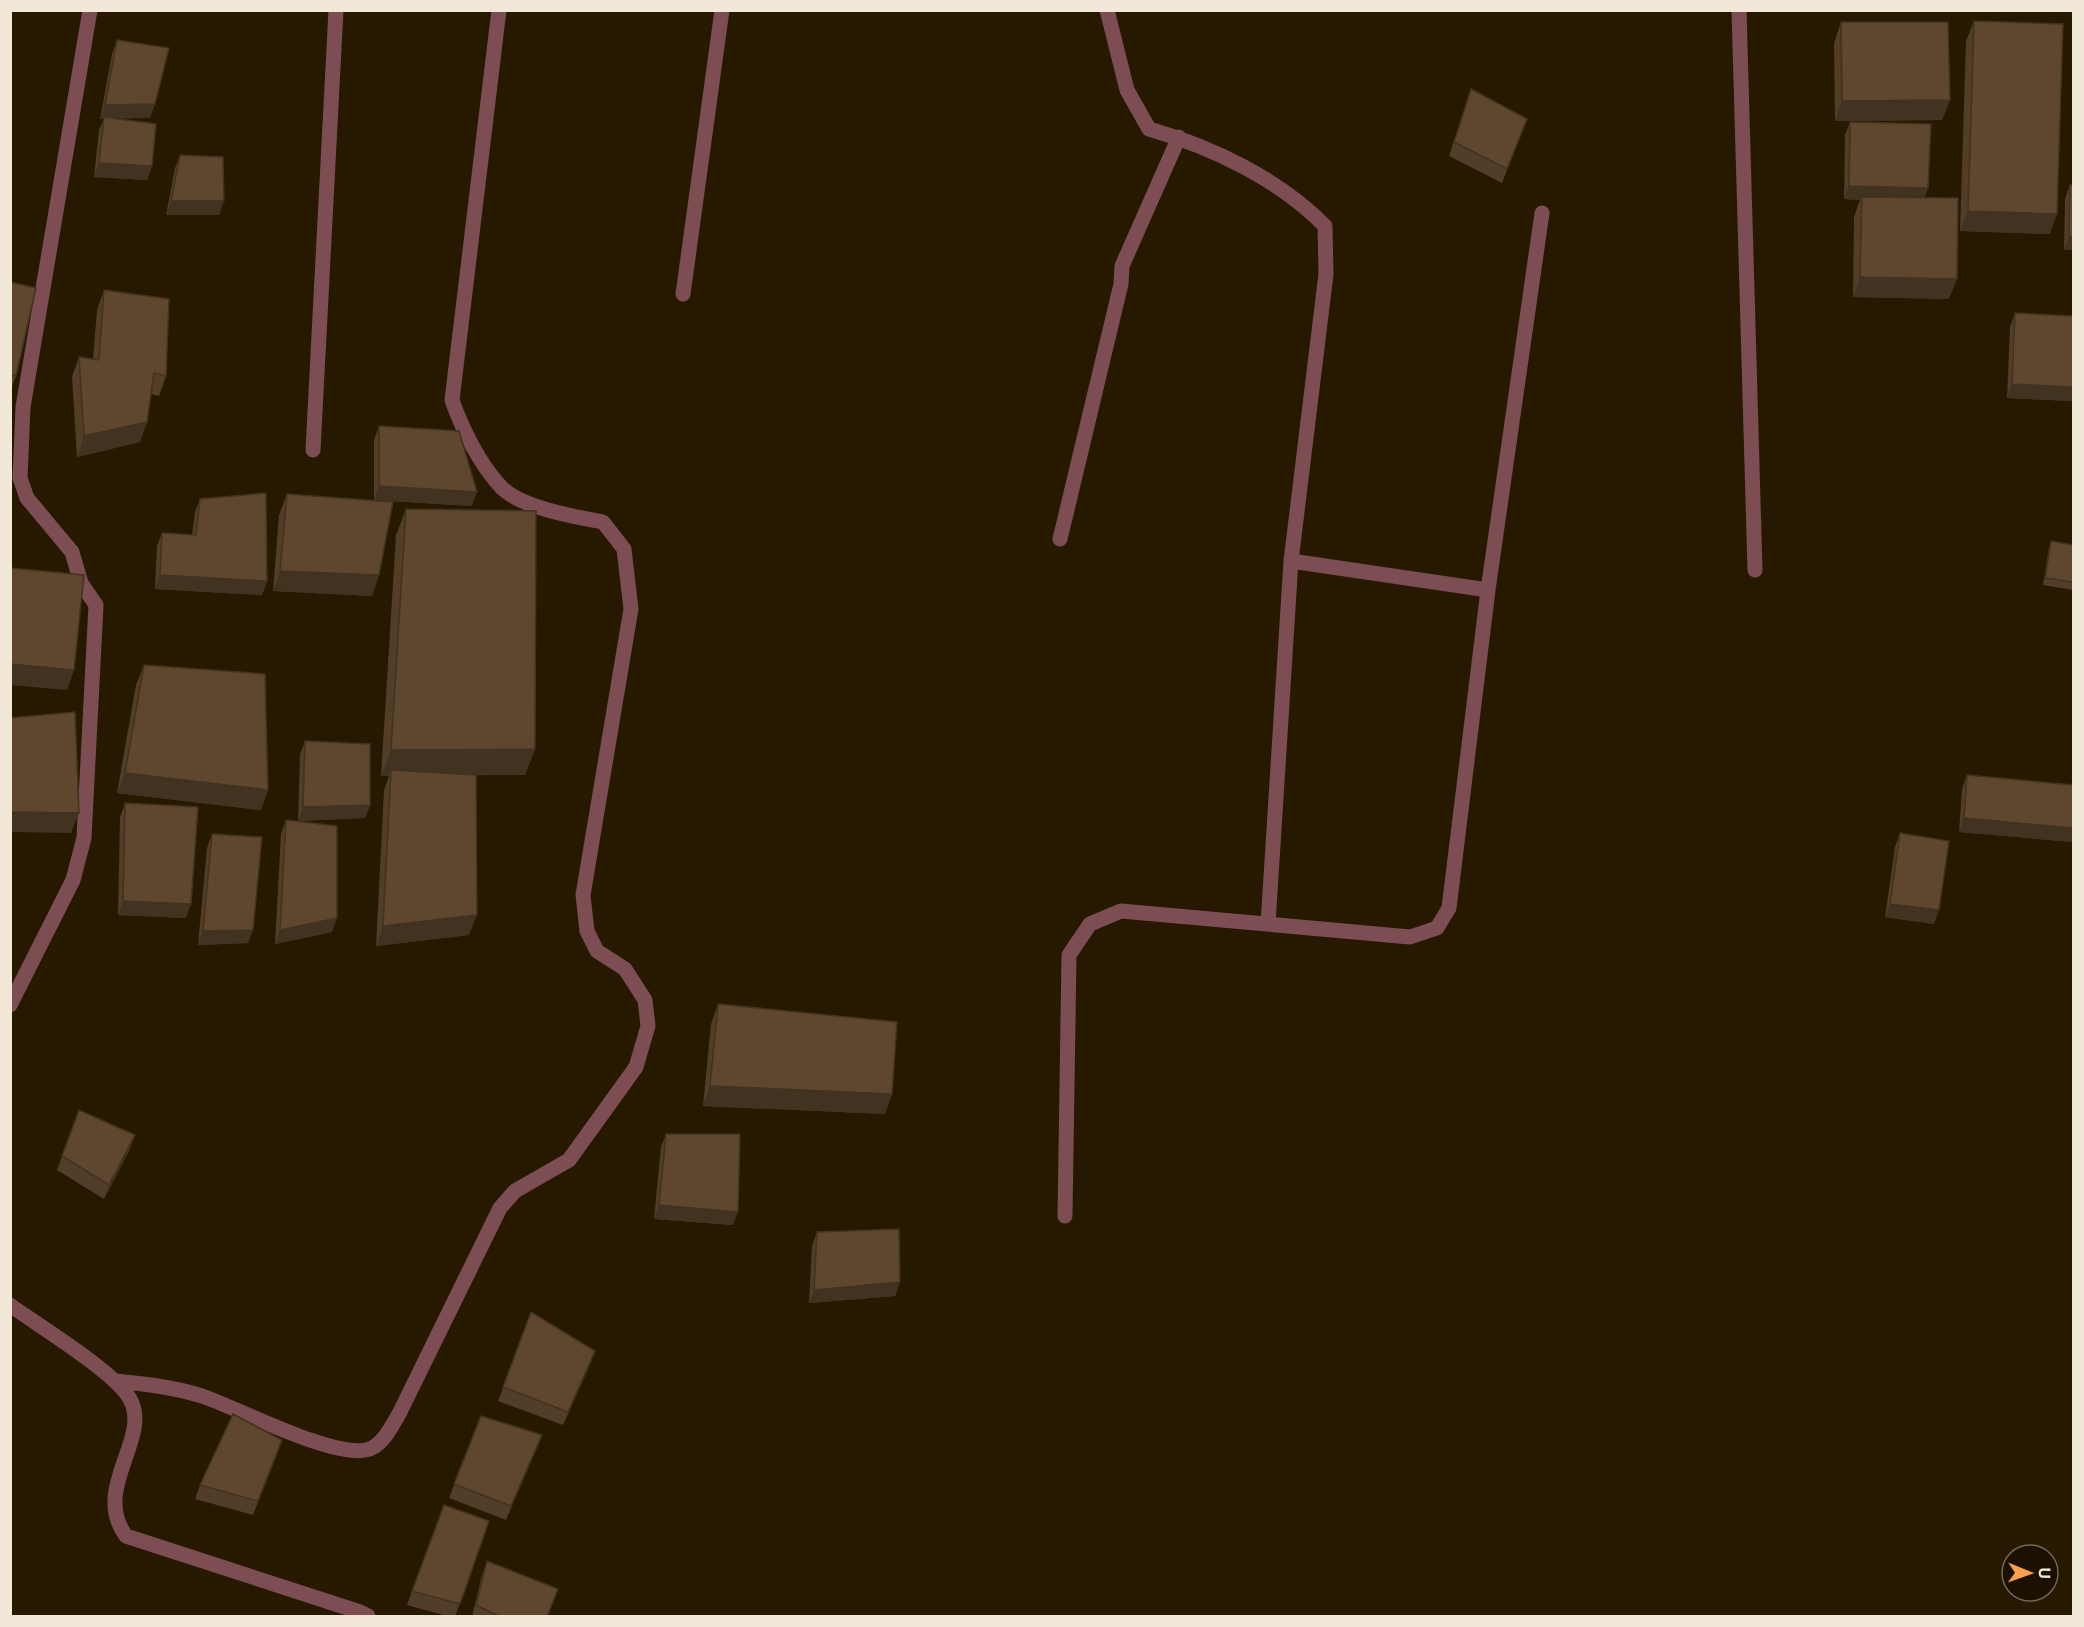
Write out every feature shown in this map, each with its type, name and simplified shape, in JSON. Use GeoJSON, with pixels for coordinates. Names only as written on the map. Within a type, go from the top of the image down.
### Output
{"type":"FeatureCollection","features":[{"type":"Feature","properties":{"kind":"street"},"geometry":{"type":"LineString","coordinates":[[10,1005],[73,880],[84,838],[96,605],[81,583],[72,552],[27,498],[20,478],[16,454],[90,10]]}},
{"type":"Feature","properties":{"kind":"street"},"geometry":{"type":"LineString","coordinates":[[313,450],[336,10]]}},
{"type":"Feature","properties":{"kind":"street"},"geometry":{"type":"LineString","coordinates":[[116,1381],[172,1387],[341,1451],[368,1450],[386,1436],[399,1414],[500,1208],[515,1191],[569,1160],[636,1067],[648,1026],[645,1000],[625,969],[597,951],[588,932],[583,896],[631,609],[624,549],[603,522],[548,512],[503,489],[463,432],[452,400],[499,10]]}},
{"type":"Feature","properties":{"kind":"street"},"geometry":{"type":"LineString","coordinates":[[683,294],[722,10]]}},
{"type":"Feature","properties":{"kind":"street"},"geometry":{"type":"LineString","coordinates":[[1107,10],[1127,90],[1149,129],[1179,138],[1228,160],[1301,202],[1325,226],[1326,274],[1291,561],[1268,924]]}},
{"type":"Feature","properties":{"kind":"street"},"geometry":{"type":"LineString","coordinates":[[1739,10],[1755,570]]}},
{"type":"Feature","properties":{"kind":"street"},"geometry":{"type":"LineString","coordinates":[[1060,539],[1121,284],[1122,266],[1179,138]]}},
{"type":"Feature","properties":{"kind":"street"},"geometry":{"type":"LineString","coordinates":[[1065,1216],[1069,955],[1090,924],[1121,911],[1410,937],[1437,928],[1449,908],[1488,590],[1542,213]]}},
{"type":"Feature","properties":{"kind":"street"},"geometry":{"type":"LineString","coordinates":[[1291,561],[1488,590]]}},
{"type":"Feature","properties":{"kind":"street"},"geometry":{"type":"LineString","coordinates":[[10,1305],[116,1381],[130,1398],[137,1414],[114,1497],[118,1526],[126,1536],[360,1612],[368,1617]]}},
{"type":"Feature","properties":{"kind":"building"},"geometry":{"type":"Polygon","coordinates":[[[1974,21],[2063,24],[2057,214],[1968,211],[1974,21]]]}},
{"type":"Feature","properties":{"kind":"building"},"geometry":{"type":"Polygon","coordinates":[[[1841,22],[1948,22],[1950,100],[1842,101],[1841,22]]]}},
{"type":"Feature","properties":{"kind":"building"},"geometry":{"type":"Polygon","coordinates":[[[117,40],[169,48],[155,104],[105,105],[117,40]]]}},
{"type":"Feature","properties":{"kind":"building"},"geometry":{"type":"Polygon","coordinates":[[[1471,89],[1527,119],[1507,169],[1454,142],[1471,89]]]}},
{"type":"Feature","properties":{"kind":"building"},"geometry":{"type":"Polygon","coordinates":[[[104,117],[156,124],[152,166],[99,163],[104,117]]]}},
{"type":"Feature","properties":{"kind":"building"},"geometry":{"type":"Polygon","coordinates":[[[1850,122],[1931,124],[1928,188],[1849,186],[1850,122]]]}},
{"type":"Feature","properties":{"kind":"building"},"geometry":{"type":"Polygon","coordinates":[[[180,155],[223,157],[224,201],[171,201],[180,155]]]}},
{"type":"Feature","properties":{"kind":"building"},"geometry":{"type":"Polygon","coordinates":[[[2070,185],[2073,185],[2073,237],[2069,237],[2070,185]]]}},
{"type":"Feature","properties":{"kind":"building"},"geometry":{"type":"Polygon","coordinates":[[[1862,197],[1958,198],[1957,279],[1860,277],[1862,197]]]}},
{"type":"Feature","properties":{"kind":"building"},"geometry":{"type":"Polygon","coordinates":[[[10,282],[36,288],[16,376],[10,374],[10,282]]]}},
{"type":"Feature","properties":{"kind":"building"},"geometry":{"type":"Polygon","coordinates":[[[104,290],[169,299],[166,376],[154,373],[147,422],[84,436],[79,357],[99,360],[104,290]]]}},
{"type":"Feature","properties":{"kind":"building"},"geometry":{"type":"Polygon","coordinates":[[[2015,313],[2073,316],[2073,387],[2012,384],[2015,313]]]}},
{"type":"Feature","properties":{"kind":"building"},"geometry":{"type":"Polygon","coordinates":[[[379,426],[459,431],[477,492],[379,486],[379,426]]]}},
{"type":"Feature","properties":{"kind":"building"},"geometry":{"type":"Polygon","coordinates":[[[266,493],[267,581],[160,575],[162,533],[196,535],[200,499],[266,493]]]}},
{"type":"Feature","properties":{"kind":"building"},"geometry":{"type":"Polygon","coordinates":[[[287,494],[393,502],[379,575],[280,571],[287,494]]]}},
{"type":"Feature","properties":{"kind":"building"},"geometry":{"type":"Polygon","coordinates":[[[406,509],[536,511],[535,749],[391,750],[406,509]]]}},
{"type":"Feature","properties":{"kind":"building"},"geometry":{"type":"Polygon","coordinates":[[[2051,541],[2073,545],[2073,582],[2045,578],[2051,541]]]}},
{"type":"Feature","properties":{"kind":"building"},"geometry":{"type":"Polygon","coordinates":[[[10,568],[84,575],[74,670],[10,664],[10,568]]]}},
{"type":"Feature","properties":{"kind":"building"},"geometry":{"type":"Polygon","coordinates":[[[144,665],[265,674],[268,790],[125,773],[144,665]]]}},
{"type":"Feature","properties":{"kind":"building"},"geometry":{"type":"Polygon","coordinates":[[[75,712],[79,813],[10,812],[10,718],[75,712]]]}},
{"type":"Feature","properties":{"kind":"building"},"geometry":{"type":"Polygon","coordinates":[[[305,741],[370,744],[370,805],[303,807],[305,741]]]}},
{"type":"Feature","properties":{"kind":"building"},"geometry":{"type":"Polygon","coordinates":[[[391,770],[476,775],[477,915],[383,926],[391,770]]]}},
{"type":"Feature","properties":{"kind":"building"},"geometry":{"type":"Polygon","coordinates":[[[1967,775],[2073,785],[2073,828],[1964,818],[1967,775]]]}},
{"type":"Feature","properties":{"kind":"building"},"geometry":{"type":"Polygon","coordinates":[[[125,803],[198,807],[191,904],[123,901],[125,803]]]}},
{"type":"Feature","properties":{"kind":"building"},"geometry":{"type":"Polygon","coordinates":[[[286,820],[337,826],[337,918],[280,930],[286,820]]]}},
{"type":"Feature","properties":{"kind":"building"},"geometry":{"type":"Polygon","coordinates":[[[1900,833],[1949,841],[1939,910],[1890,904],[1900,833]]]}},
{"type":"Feature","properties":{"kind":"building"},"geometry":{"type":"Polygon","coordinates":[[[212,834],[262,837],[253,930],[203,931],[212,834]]]}},
{"type":"Feature","properties":{"kind":"building"},"geometry":{"type":"Polygon","coordinates":[[[718,1004],[897,1022],[892,1094],[710,1086],[718,1004]]]}},
{"type":"Feature","properties":{"kind":"building"},"geometry":{"type":"Polygon","coordinates":[[[79,1110],[135,1135],[109,1185],[62,1156],[79,1110]]]}},
{"type":"Feature","properties":{"kind":"building"},"geometry":{"type":"Polygon","coordinates":[[[666,1134],[740,1134],[738,1212],[659,1205],[666,1134]]]}},
{"type":"Feature","properties":{"kind":"building"},"geometry":{"type":"Polygon","coordinates":[[[899,1229],[900,1282],[814,1290],[817,1232],[899,1229]]]}},
{"type":"Feature","properties":{"kind":"building"},"geometry":{"type":"Polygon","coordinates":[[[531,1312],[595,1351],[568,1412],[503,1387],[531,1312]]]}},
{"type":"Feature","properties":{"kind":"building"},"geometry":{"type":"Polygon","coordinates":[[[233,1414],[282,1440],[258,1501],[200,1485],[233,1414]]]}},
{"type":"Feature","properties":{"kind":"building"},"geometry":{"type":"Polygon","coordinates":[[[481,1416],[542,1435],[511,1506],[454,1484],[481,1416]]]}},
{"type":"Feature","properties":{"kind":"building"},"geometry":{"type":"Polygon","coordinates":[[[444,1505],[489,1521],[460,1604],[412,1591],[444,1505]]]}},
{"type":"Feature","properties":{"kind":"building"},"geometry":{"type":"Polygon","coordinates":[[[487,1561],[558,1589],[547,1617],[501,1617],[476,1605],[487,1561]]]}}]}
